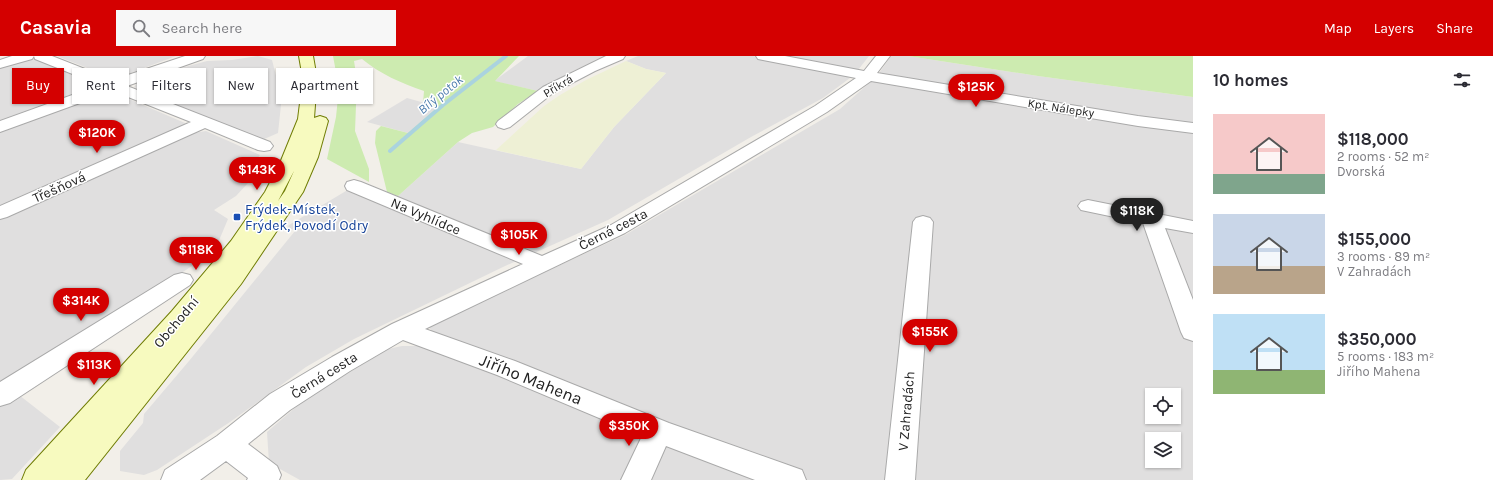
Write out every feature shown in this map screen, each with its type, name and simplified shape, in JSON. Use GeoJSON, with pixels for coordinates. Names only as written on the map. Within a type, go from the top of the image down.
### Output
{"type":"FeatureCollection","features":[{"type":"Feature","properties":{"kind":"main road","name":"Obchodní"},"geometry":{"type":"LineString","coordinates":[[37,480],[195,300],[239,246],[274,192],[289,163],[306,119],[310,79],[306,56]]}},
{"type":"Feature","properties":{"kind":"main road","name":"Obchodní"},"geometry":{"type":"LineString","coordinates":[[67,480],[233,279],[294,192],[309,156],[321,117],[322,104]]}},
{"type":"Feature","properties":{"kind":"street"},"geometry":{"type":"LineString","coordinates":[[0,64],[27,56]]}},
{"type":"Feature","properties":{"kind":"street"},"geometry":{"type":"LineString","coordinates":[[40,56],[72,69]]}},
{"type":"Feature","properties":{"kind":"street","name":"Příkrá"},"geometry":{"type":"LineString","coordinates":[[504,124],[548,90],[590,68],[618,56]]}},
{"type":"Feature","properties":{"kind":"street","name":"Kpt. Nálepky"},"geometry":{"type":"LineString","coordinates":[[763,56],[868,76],[1138,121],[1193,128]]}},
{"type":"Feature","properties":{"kind":"street","name":"Černá cesta"},"geometry":{"type":"LineString","coordinates":[[176,480],[227,444],[280,402],[341,364],[401,330],[618,229],[821,109],[868,76],[883,56]]}},
{"type":"Feature","properties":{"kind":"street"},"geometry":{"type":"LineString","coordinates":[[129,80],[193,57]]}},
{"type":"Feature","properties":{"kind":"street"},"geometry":{"type":"LineString","coordinates":[[129,91],[264,146]]}},
{"type":"Feature","properties":{"kind":"street"},"geometry":{"type":"LineString","coordinates":[[3,134],[72,104]]}},
{"type":"Feature","properties":{"kind":"street","name":"Třešňová"},"geometry":{"type":"LineString","coordinates":[[0,213],[206,122]]}},
{"type":"Feature","properties":{"kind":"street","name":"Na Vyhlídce"},"geometry":{"type":"LineString","coordinates":[[354,186],[542,264]]}},
{"type":"Feature","properties":{"kind":"street"},"geometry":{"type":"LineString","coordinates":[[1088,206],[1193,227]]}},
{"type":"Feature","properties":{"kind":"street"},"geometry":{"type":"LineString","coordinates":[[1152,219],[1193,332]]}},
{"type":"Feature","properties":{"kind":"street","name":"V Zahradách"},"geometry":{"type":"LineString","coordinates":[[900,480],[924,222]]}},
{"type":"Feature","properties":{"kind":"street"},"geometry":{"type":"LineString","coordinates":[[0,395],[182,280]]}},
{"type":"Feature","properties":{"kind":"street","name":"Jiřího Mahena"},"geometry":{"type":"LineString","coordinates":[[401,330],[506,368],[659,431],[791,480]]}},
{"type":"Feature","properties":{"kind":"street"},"geometry":{"type":"LineString","coordinates":[[636,480],[659,431]]}},
{"type":"Feature","properties":{"kind":"street"},"geometry":{"type":"LineString","coordinates":[[227,444],[266,475],[262,480]]}},
{"type":"Feature","properties":{"kind":"shaded area"},"geometry":{"type":"Polygon","coordinates":[[[57,56],[176,56],[144,68],[137,68],[137,71],[129,74],[129,68],[87,68],[57,56]]]}},
{"type":"Feature","properties":{"kind":"shaded area"},"geometry":{"type":"Polygon","coordinates":[[[258,56],[272,60],[276,76],[276,104],[281,104],[278,133],[262,140],[174,104],[206,104],[206,68],[181,68],[207,61],[232,60],[258,56]]]}},
{"type":"Feature","properties":{"kind":"shaded area"},"geometry":{"type":"Polygon","coordinates":[[[528,56],[608,56],[575,70],[538,91],[494,81],[528,56]]]}},
{"type":"Feature","properties":{"kind":"shaded area"},"geometry":{"type":"Polygon","coordinates":[[[638,56],[753,56],[839,73],[850,78],[823,98],[751,137],[608,220],[503,267],[354,339],[306,367],[230,422],[157,470],[144,475],[120,471],[120,451],[143,423],[144,414],[295,231],[288,227],[289,225],[356,185],[398,196],[458,142],[581,169],[614,127],[666,73],[646,69],[626,61],[638,56]]]}},
{"type":"Feature","properties":{"kind":"shaded area"},"geometry":{"type":"Polygon","coordinates":[[[775,56],[869,56],[858,70],[855,70],[775,56]]]}},
{"type":"Feature","properties":{"kind":"shaded area"},"geometry":{"type":"Polygon","coordinates":[[[891,56],[908,56],[1038,76],[1193,97],[1193,480],[804,480],[436,336],[428,326],[625,235],[840,109],[877,76],[891,56]]]}},
{"type":"Feature","properties":{"kind":"shaded area"},"geometry":{"type":"Polygon","coordinates":[[[35,59],[56,68],[12,68],[12,104],[64,104],[64,71],[72,75],[72,104],[129,104],[129,99],[137,102],[137,104],[141,104],[185,123],[183,128],[0,206],[0,67],[23,60],[35,59]]]}},
{"type":"Feature","properties":{"kind":"shaded area"},"geometry":{"type":"Polygon","coordinates":[[[407,98],[439,107],[408,133],[367,122],[407,98]]]}},
{"type":"Feature","properties":{"kind":"shaded area"},"geometry":{"type":"Polygon","coordinates":[[[206,131],[260,155],[240,179],[248,183],[236,196],[214,210],[228,219],[215,250],[186,270],[0,384],[0,218],[193,133],[206,131]]]}},
{"type":"Feature","properties":{"kind":"shaded area"},"geometry":{"type":"Polygon","coordinates":[[[402,346],[422,346],[440,350],[755,480],[300,480],[269,463],[267,432],[304,400],[388,349],[402,346]]]}},
{"type":"Feature","properties":{"kind":"shaded area"},"geometry":{"type":"Polygon","coordinates":[[[19,395],[60,427],[12,479],[0,480],[0,406],[19,395]]]}},
{"type":"Feature","properties":{"kind":"green space"},"geometry":{"type":"Polygon","coordinates":[[[333,56],[519,56],[495,81],[538,91],[518,104],[493,127],[472,133],[458,142],[398,196],[387,192],[375,143],[376,131],[381,126],[408,133],[438,107],[423,103],[424,91],[391,78],[362,59],[354,61],[355,68],[335,68],[333,56]]]}},
{"type":"Feature","properties":{"kind":"green space"},"geometry":{"type":"Polygon","coordinates":[[[908,56],[1193,56],[1193,97],[1038,76],[908,56]]]}},
{"type":"Feature","properties":{"kind":"green space"},"geometry":{"type":"Polygon","coordinates":[[[626,61],[646,69],[666,73],[614,127],[581,169],[496,150],[544,106],[560,95],[586,80],[626,61]]]}},
{"type":"Feature","properties":{"kind":"green space"},"geometry":{"type":"Polygon","coordinates":[[[337,104],[356,104],[355,131],[369,169],[369,182],[327,159],[337,104]]]}},
{"type":"Feature","properties":{"kind":"waterway","name":"Bílý potok"},"geometry":{"type":"LineString","coordinates":[[390,151],[443,105],[506,56]]}},
{"type":"Feature","properties":{"kind":"place","name":"Frýdek-Místek, Frýdek, Povodí Odry"},"geometry":{"type":"Point","coordinates":[237,217]}}]}
